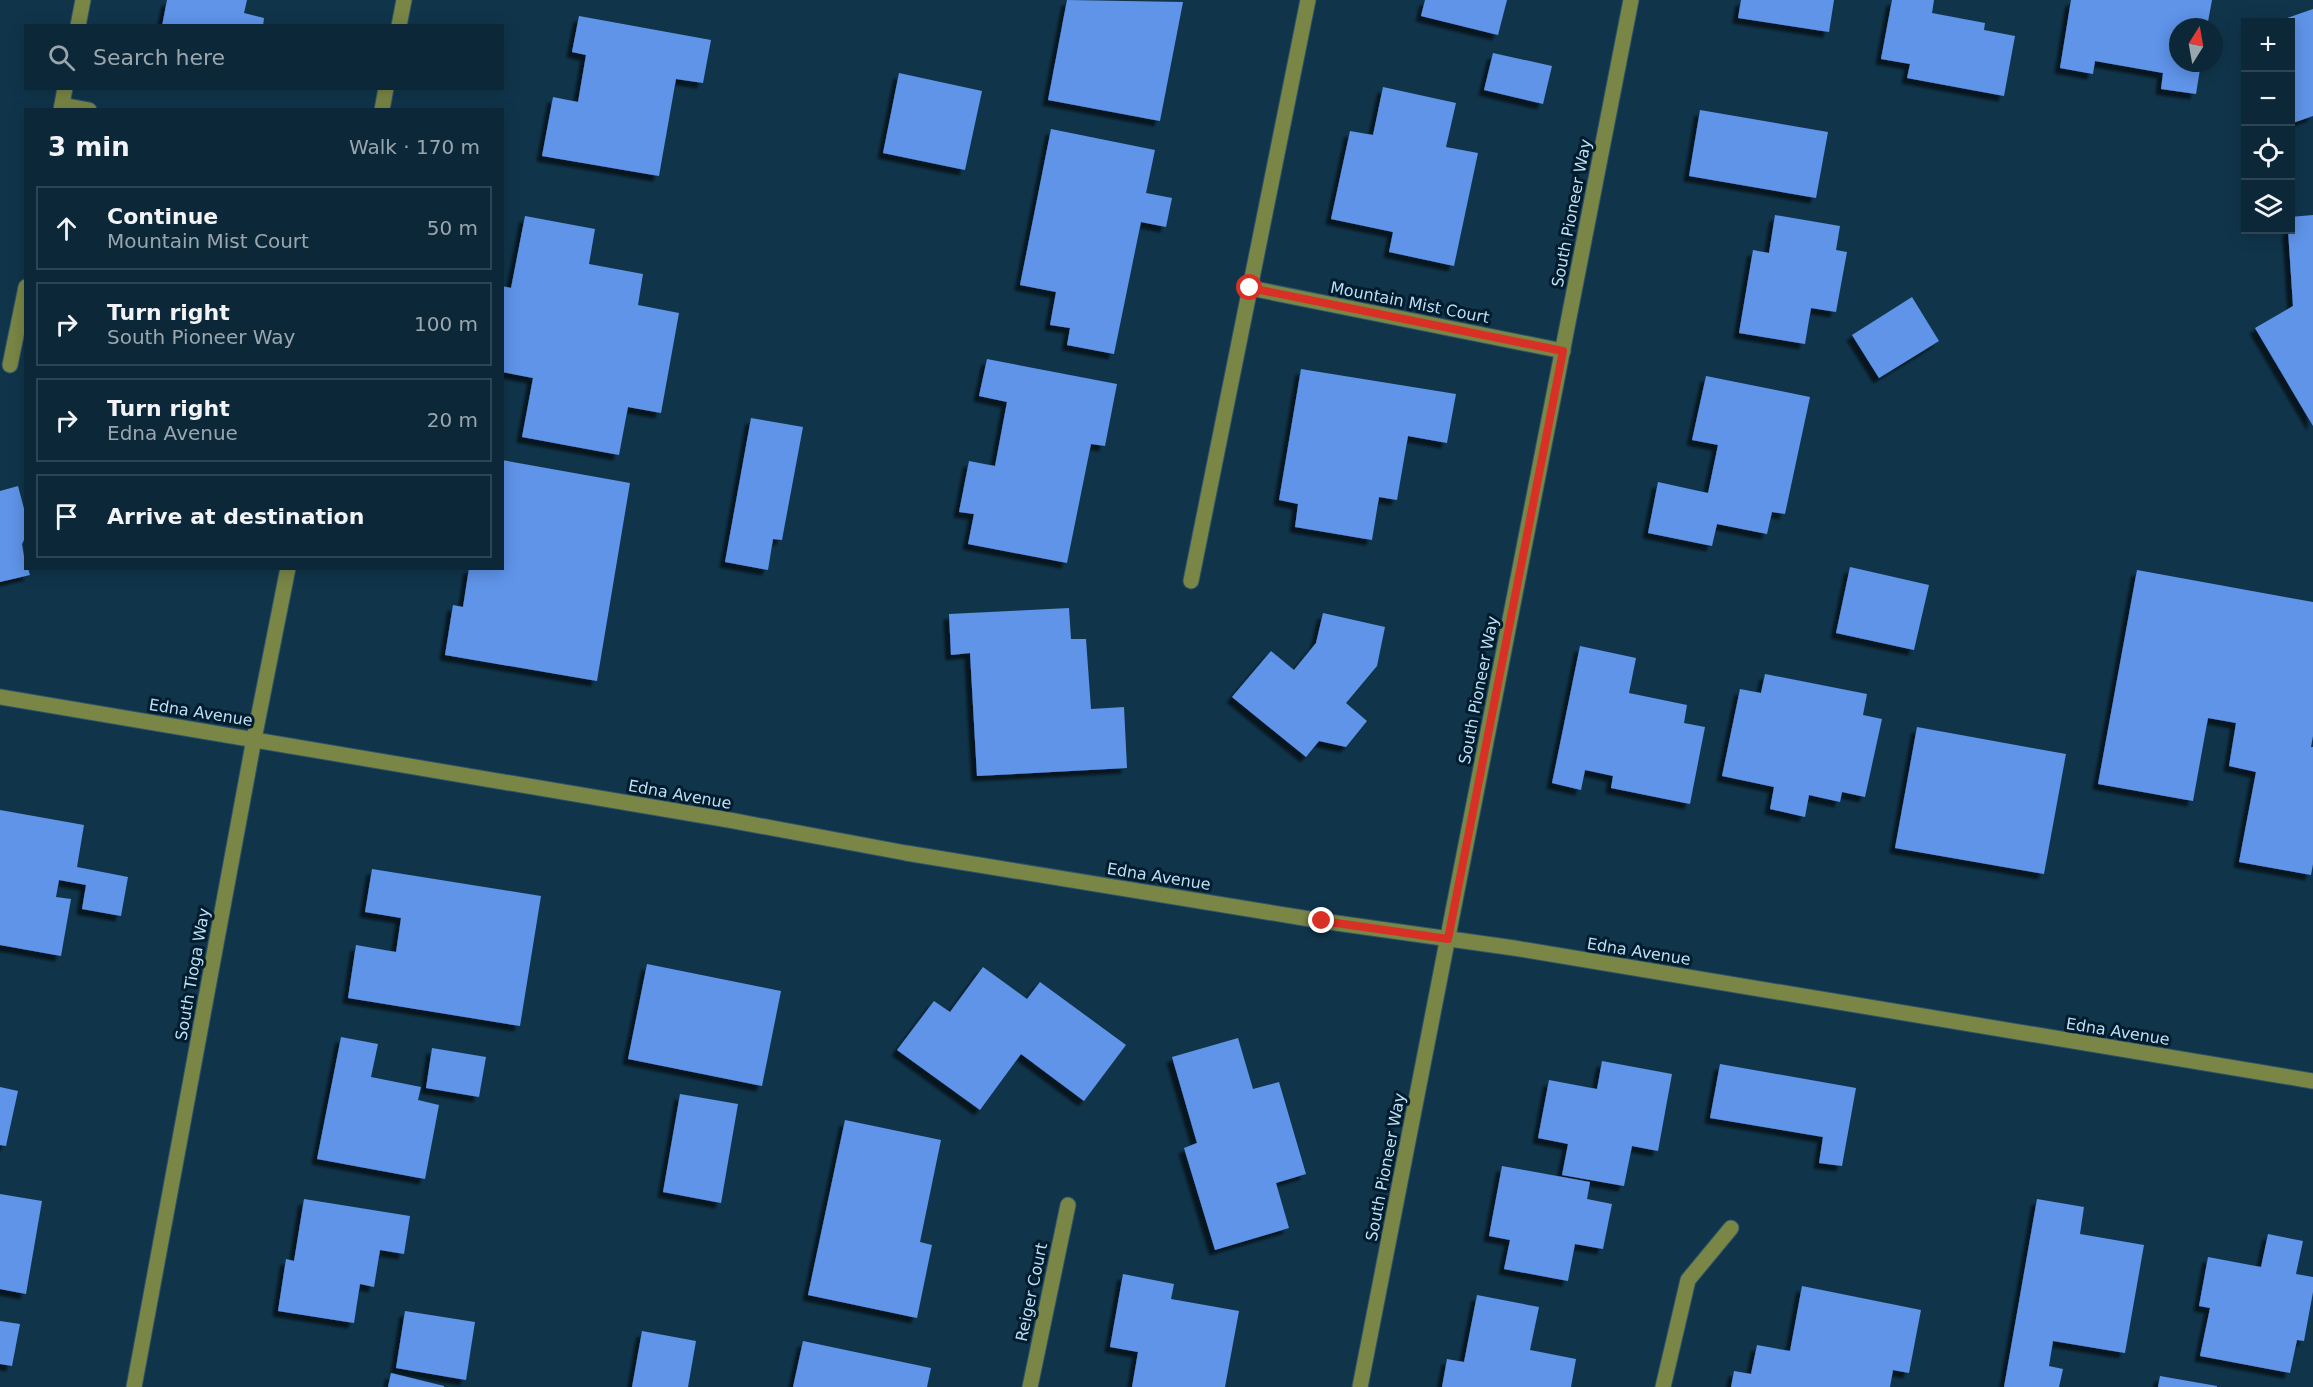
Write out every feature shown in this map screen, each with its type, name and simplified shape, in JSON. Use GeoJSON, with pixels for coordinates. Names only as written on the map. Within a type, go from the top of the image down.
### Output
{"type":"FeatureCollection","features":[{"type":"Feature","properties":{"kind":"street"},"geometry":{"type":"LineString","coordinates":[[78,24],[83,0]]}},
{"type":"Feature","properties":{"kind":"street"},"geometry":{"type":"LineString","coordinates":[[399,24],[404,0]]}},
{"type":"Feature","properties":{"kind":"street"},"geometry":{"type":"LineString","coordinates":[[1191,581],[1308,0]]}},
{"type":"Feature","properties":{"kind":"street","name":"South Pioneer Way"},"geometry":{"type":"LineString","coordinates":[[1360,1387],[1631,0]]}},
{"type":"Feature","properties":{"kind":"street"},"geometry":{"type":"LineString","coordinates":[[62,107],[65,90]]}},
{"type":"Feature","properties":{"kind":"street"},"geometry":{"type":"LineString","coordinates":[[382,108],[386,90]]}},
{"type":"Feature","properties":{"kind":"street","name":"Mountain Mist Court"},"geometry":{"type":"LineString","coordinates":[[1250,288],[1563,351]]}},
{"type":"Feature","properties":{"kind":"street"},"geometry":{"type":"LineString","coordinates":[[10,365],[24,297]]}},
{"type":"Feature","properties":{"kind":"street","name":"South Tioga Way"},"geometry":{"type":"LineString","coordinates":[[135,1387],[254,739],[288,570]]}},
{"type":"Feature","properties":{"kind":"street","name":"Edna Avenue"},"geometry":{"type":"LineString","coordinates":[[0,697],[917,855],[1322,921],[1549,954],[2313,1081]]}},
{"type":"Feature","properties":{"kind":"street","name":"Reiger Court"},"geometry":{"type":"LineString","coordinates":[[1030,1387],[1068,1204]]}},
{"type":"Feature","properties":{"kind":"street"},"geometry":{"type":"LineString","coordinates":[[1663,1387],[1688,1280],[1731,1228]]}},
{"type":"Feature","properties":{"kind":"building"},"geometry":{"type":"Polygon","coordinates":[[[167,0],[247,0],[244,13],[264,18],[263,24],[162,24],[167,0]]]}},
{"type":"Feature","properties":{"kind":"building"},"geometry":{"type":"Polygon","coordinates":[[[1067,0],[1183,2],[1160,121],[1048,100],[1067,0]]]}},
{"type":"Feature","properties":{"kind":"building"},"geometry":{"type":"Polygon","coordinates":[[[1425,0],[1507,0],[1498,35],[1421,16],[1425,0]]]}},
{"type":"Feature","properties":{"kind":"building"},"geometry":{"type":"Polygon","coordinates":[[[1741,0],[1834,0],[1829,32],[1738,18],[1741,0]]]}},
{"type":"Feature","properties":{"kind":"building"},"geometry":{"type":"Polygon","coordinates":[[[1892,0],[1934,0],[1932,13],[1985,23],[1984,30],[2015,36],[2004,96],[1907,78],[1910,64],[1881,59],[1892,0]]]}},
{"type":"Feature","properties":{"kind":"building"},"geometry":{"type":"Polygon","coordinates":[[[2071,0],[2212,0],[2209,18],[2169,18],[2169,72],[2200,72],[2196,94],[2161,89],[2163,73],[2095,61],[2093,74],[2060,68],[2071,0]]]}},
{"type":"Feature","properties":{"kind":"building"},"geometry":{"type":"Polygon","coordinates":[[[2313,9],[2313,116],[2295,122],[2295,18],[2287,18],[2313,9]]]}},
{"type":"Feature","properties":{"kind":"building"},"geometry":{"type":"Polygon","coordinates":[[[579,16],[711,40],[703,83],[676,79],[659,176],[542,156],[553,97],[578,102],[586,55],[572,52],[579,16]]]}},
{"type":"Feature","properties":{"kind":"building"},"geometry":{"type":"Polygon","coordinates":[[[1493,53],[1552,66],[1543,104],[1484,90],[1493,53]]]}},
{"type":"Feature","properties":{"kind":"building"},"geometry":{"type":"Polygon","coordinates":[[[899,73],[982,91],[965,170],[883,153],[899,73]]]}},
{"type":"Feature","properties":{"kind":"building"},"geometry":{"type":"Polygon","coordinates":[[[1383,87],[1456,103],[1446,147],[1478,153],[1454,266],[1389,252],[1393,232],[1331,219],[1350,131],[1373,135],[1383,87]]]}},
{"type":"Feature","properties":{"kind":"building"},"geometry":{"type":"Polygon","coordinates":[[[1700,110],[1828,132],[1816,198],[1689,176],[1700,110]]]}},
{"type":"Feature","properties":{"kind":"building"},"geometry":{"type":"Polygon","coordinates":[[[1051,129],[1155,150],[1146,193],[1172,198],[1166,227],[1141,222],[1114,354],[1067,345],[1070,328],[1050,325],[1056,292],[1020,285],[1051,129]]]}},
{"type":"Feature","properties":{"kind":"building"},"geometry":{"type":"Polygon","coordinates":[[[1775,215],[1840,226],[1836,250],[1847,252],[1836,312],[1811,308],[1805,344],[1739,333],[1753,250],[1769,253],[1775,215]]]}},
{"type":"Feature","properties":{"kind":"building"},"geometry":{"type":"Polygon","coordinates":[[[2313,215],[2313,426],[2255,328],[2293,306],[2288,234],[2295,234],[2295,217],[2313,215]]]}},
{"type":"Feature","properties":{"kind":"building"},"geometry":{"type":"Polygon","coordinates":[[[525,216],[595,229],[589,264],[643,274],[638,305],[679,313],[661,413],[628,407],[619,455],[522,437],[533,378],[504,372],[504,286],[511,288],[525,216]]]}},
{"type":"Feature","properties":{"kind":"building"},"geometry":{"type":"Polygon","coordinates":[[[1912,297],[1939,341],[1879,378],[1852,335],[1912,297]]]}},
{"type":"Feature","properties":{"kind":"building"},"geometry":{"type":"Polygon","coordinates":[[[987,359],[1117,384],[1105,446],[1091,444],[1067,563],[968,544],[974,514],[959,512],[969,461],[995,466],[1007,402],[979,396],[987,359]]]}},
{"type":"Feature","properties":{"kind":"building"},"geometry":{"type":"Polygon","coordinates":[[[1301,369],[1456,394],[1447,443],[1408,436],[1397,500],[1379,497],[1372,540],[1295,527],[1298,504],[1279,500],[1301,369]]]}},
{"type":"Feature","properties":{"kind":"building"},"geometry":{"type":"Polygon","coordinates":[[[1706,376],[1810,397],[1785,514],[1772,512],[1767,534],[1717,524],[1712,546],[1648,533],[1658,482],[1708,493],[1718,445],[1692,440],[1706,376]]]}},
{"type":"Feature","properties":{"kind":"building"},"geometry":{"type":"Polygon","coordinates":[[[751,418],[803,427],[782,540],[773,539],[768,570],[725,562],[751,418]]]}},
{"type":"Feature","properties":{"kind":"building"},"geometry":{"type":"Polygon","coordinates":[[[504,460],[630,483],[597,681],[445,655],[453,605],[463,607],[469,570],[504,570],[504,460]]]}},
{"type":"Feature","properties":{"kind":"building"},"geometry":{"type":"Polygon","coordinates":[[[18,486],[24,508],[22,544],[24,570],[29,570],[30,575],[0,582],[0,491],[18,486]]]}},
{"type":"Feature","properties":{"kind":"building"},"geometry":{"type":"Polygon","coordinates":[[[1850,567],[1929,585],[1914,650],[1836,633],[1850,567]]]}},
{"type":"Feature","properties":{"kind":"building"},"geometry":{"type":"Polygon","coordinates":[[[2137,570],[2313,602],[2313,736],[2311,747],[2313,747],[2313,864],[2311,875],[2239,862],[2256,772],[2229,766],[2236,723],[2208,718],[2193,801],[2098,784],[2137,570]]]}},
{"type":"Feature","properties":{"kind":"building"},"geometry":{"type":"Polygon","coordinates":[[[1069,608],[1071,639],[1086,639],[1091,709],[1124,707],[1127,768],[977,776],[970,653],[951,655],[949,614],[1069,608]]]}},
{"type":"Feature","properties":{"kind":"building"},"geometry":{"type":"Polygon","coordinates":[[[1323,613],[1385,627],[1377,666],[1346,703],[1367,721],[1346,747],[1319,741],[1306,757],[1232,697],[1271,651],[1294,670],[1316,643],[1323,613]]]}},
{"type":"Feature","properties":{"kind":"building"},"geometry":{"type":"Polygon","coordinates":[[[1580,646],[1636,658],[1629,693],[1687,705],[1684,723],[1705,727],[1690,804],[1611,788],[1613,776],[1585,770],[1581,790],[1552,783],[1580,646]]]}},
{"type":"Feature","properties":{"kind":"building"},"geometry":{"type":"Polygon","coordinates":[[[1765,674],[1867,694],[1863,715],[1882,719],[1865,797],[1842,792],[1840,802],[1809,795],[1805,817],[1770,809],[1774,787],[1722,776],[1740,689],[1761,693],[1765,674]]]}},
{"type":"Feature","properties":{"kind":"building"},"geometry":{"type":"Polygon","coordinates":[[[1917,727],[2066,754],[2044,874],[1895,848],[1917,727]]]}},
{"type":"Feature","properties":{"kind":"building"},"geometry":{"type":"Polygon","coordinates":[[[0,810],[84,825],[77,867],[128,877],[121,916],[82,909],[86,885],[59,880],[56,897],[71,899],[61,956],[0,945],[0,810]]]}},
{"type":"Feature","properties":{"kind":"building"},"geometry":{"type":"Polygon","coordinates":[[[372,869],[541,896],[520,1026],[348,998],[356,945],[396,952],[401,918],[365,912],[372,869]]]}},
{"type":"Feature","properties":{"kind":"building"},"geometry":{"type":"Polygon","coordinates":[[[647,964],[781,991],[762,1086],[628,1059],[647,964]]]}},
{"type":"Feature","properties":{"kind":"building"},"geometry":{"type":"Polygon","coordinates":[[[983,967],[1027,999],[1040,982],[1126,1045],[1084,1101],[1021,1054],[980,1110],[897,1050],[934,1001],[950,1012],[983,967]]]}},
{"type":"Feature","properties":{"kind":"building"},"geometry":{"type":"Polygon","coordinates":[[[341,1037],[378,1044],[371,1077],[421,1087],[418,1100],[439,1105],[425,1179],[317,1159],[341,1037]]]}},
{"type":"Feature","properties":{"kind":"building"},"geometry":{"type":"Polygon","coordinates":[[[1238,1038],[1253,1089],[1279,1082],[1306,1174],[1276,1183],[1289,1228],[1215,1250],[1184,1148],[1197,1143],[1172,1057],[1238,1038]]]}},
{"type":"Feature","properties":{"kind":"building"},"geometry":{"type":"Polygon","coordinates":[[[432,1048],[486,1057],[479,1097],[426,1088],[432,1048]]]}},
{"type":"Feature","properties":{"kind":"building"},"geometry":{"type":"Polygon","coordinates":[[[1602,1061],[1672,1074],[1658,1151],[1632,1146],[1624,1186],[1562,1175],[1568,1144],[1538,1138],[1549,1080],[1597,1089],[1602,1061]]]}},
{"type":"Feature","properties":{"kind":"building"},"geometry":{"type":"Polygon","coordinates":[[[1720,1064],[1856,1088],[1842,1166],[1819,1163],[1823,1137],[1710,1118],[1720,1064]]]}},
{"type":"Feature","properties":{"kind":"building"},"geometry":{"type":"Polygon","coordinates":[[[0,1087],[18,1091],[6,1146],[0,1145],[0,1087]]]}},
{"type":"Feature","properties":{"kind":"building"},"geometry":{"type":"Polygon","coordinates":[[[680,1094],[738,1104],[721,1203],[663,1192],[680,1094]]]}},
{"type":"Feature","properties":{"kind":"building"},"geometry":{"type":"Polygon","coordinates":[[[845,1120],[941,1140],[920,1242],[932,1245],[917,1318],[808,1295],[845,1120]]]}},
{"type":"Feature","properties":{"kind":"building"},"geometry":{"type":"Polygon","coordinates":[[[1502,1166],[1590,1182],[1587,1199],[1612,1204],[1603,1249],[1575,1244],[1568,1281],[1504,1269],[1510,1240],[1489,1236],[1502,1166]]]}},
{"type":"Feature","properties":{"kind":"building"},"geometry":{"type":"Polygon","coordinates":[[[0,1194],[42,1201],[26,1294],[0,1289],[0,1194]]]}},
{"type":"Feature","properties":{"kind":"building"},"geometry":{"type":"Polygon","coordinates":[[[304,1199],[410,1216],[404,1254],[380,1250],[374,1287],[360,1284],[354,1323],[278,1311],[286,1259],[294,1261],[304,1199]]]}},
{"type":"Feature","properties":{"kind":"building"},"geometry":{"type":"Polygon","coordinates":[[[2037,1199],[2084,1207],[2080,1234],[2144,1245],[2125,1353],[2053,1341],[2049,1366],[2063,1369],[2059,1387],[2004,1387],[2037,1199]]]}},
{"type":"Feature","properties":{"kind":"building"},"geometry":{"type":"Polygon","coordinates":[[[2268,1234],[2303,1241],[2296,1274],[2313,1277],[2313,1292],[2304,1341],[2297,1340],[2290,1373],[2200,1356],[2210,1308],[2199,1306],[2208,1257],[2261,1267],[2268,1234]]]}},
{"type":"Feature","properties":{"kind":"building"},"geometry":{"type":"Polygon","coordinates":[[[1123,1274],[1174,1284],[1171,1299],[1239,1311],[1225,1387],[1132,1387],[1138,1352],[1110,1347],[1123,1274]]]}},
{"type":"Feature","properties":{"kind":"building"},"geometry":{"type":"Polygon","coordinates":[[[1802,1286],[1921,1310],[1909,1373],[1893,1370],[1890,1387],[1731,1387],[1734,1371],[1751,1374],[1757,1345],[1790,1351],[1802,1286]]]}},
{"type":"Feature","properties":{"kind":"building"},"geometry":{"type":"Polygon","coordinates":[[[1477,1295],[1539,1307],[1530,1350],[1576,1359],[1571,1387],[1442,1387],[1447,1359],[1464,1362],[1477,1295]]]}},
{"type":"Feature","properties":{"kind":"building"},"geometry":{"type":"Polygon","coordinates":[[[405,1311],[475,1322],[466,1380],[396,1368],[405,1311]]]}},
{"type":"Feature","properties":{"kind":"building"},"geometry":{"type":"Polygon","coordinates":[[[0,1321],[20,1324],[12,1366],[0,1364],[0,1321]]]}},
{"type":"Feature","properties":{"kind":"building"},"geometry":{"type":"Polygon","coordinates":[[[642,1331],[696,1341],[688,1387],[632,1387],[642,1331]]]}},
{"type":"Feature","properties":{"kind":"building"},"geometry":{"type":"Polygon","coordinates":[[[803,1341],[931,1368],[927,1387],[793,1387],[803,1341]]]}},
{"type":"Feature","properties":{"kind":"building"},"geometry":{"type":"Polygon","coordinates":[[[391,1373],[444,1386],[444,1387],[388,1387],[391,1373]]]}},
{"type":"Feature","properties":{"kind":"building"},"geometry":{"type":"Polygon","coordinates":[[[2160,1376],[2217,1386],[2217,1387],[2158,1387],[2160,1376]]]}},
{"type":"Feature","properties":{"kind":"route"},"geometry":{"type":"LineString","coordinates":[[1250,288],[1563,351],[1448,939],[1322,921]]}}]}
